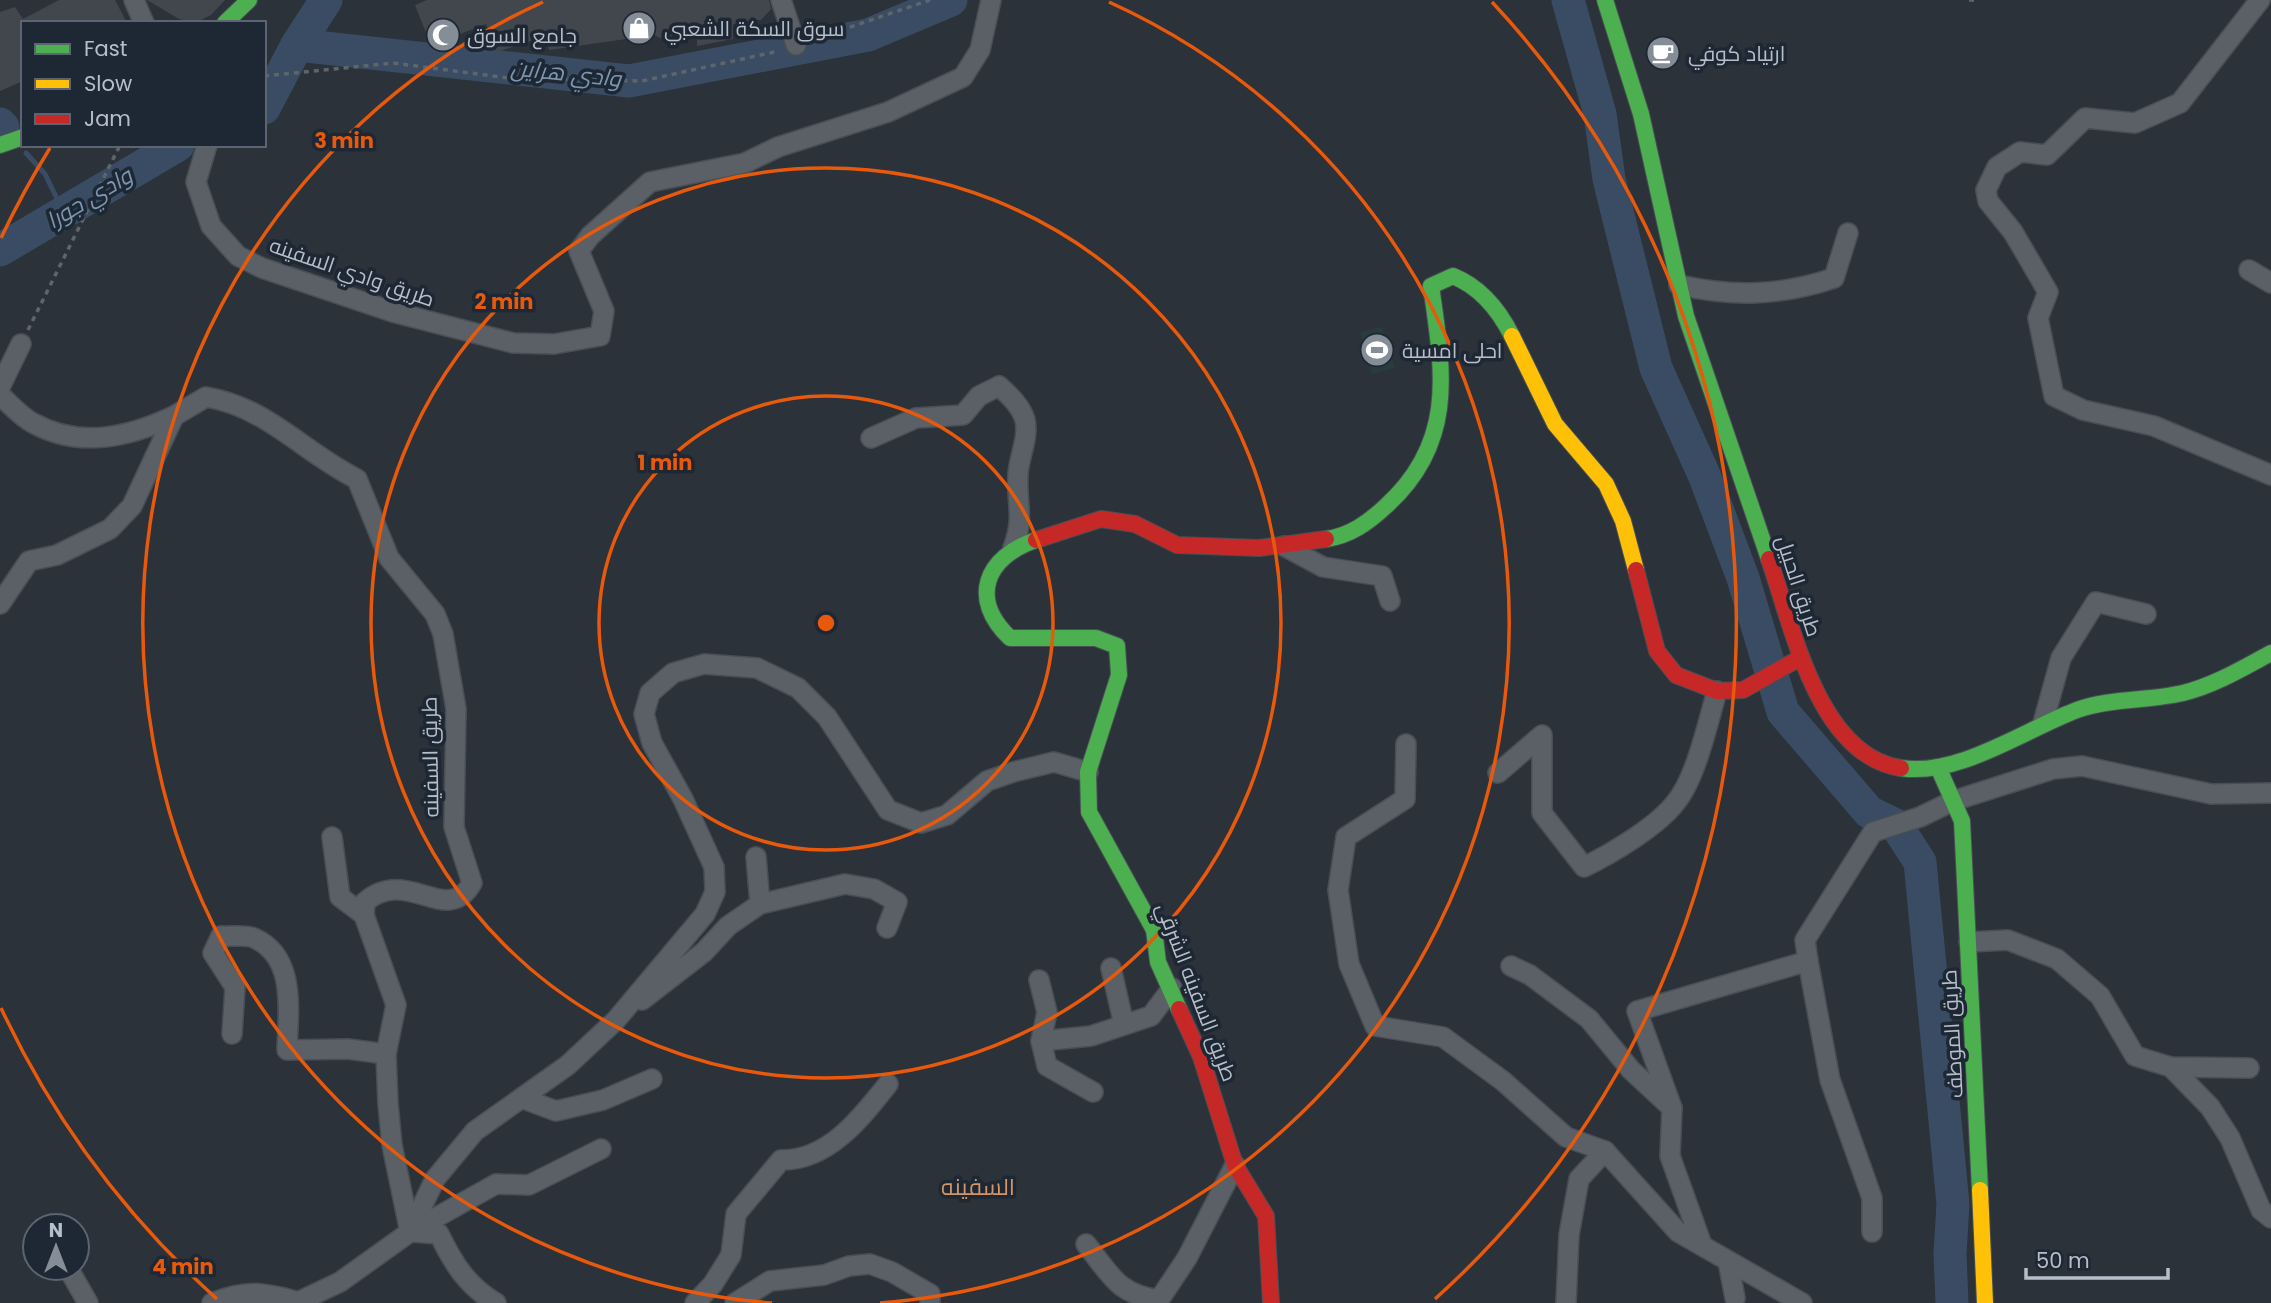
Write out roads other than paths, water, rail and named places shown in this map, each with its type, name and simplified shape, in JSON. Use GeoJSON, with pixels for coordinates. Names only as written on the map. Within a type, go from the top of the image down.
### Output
{"type":"FeatureCollection","features":[{"type":"Feature","properties":{"kind":"street"},"geometry":{"type":"LineString","coordinates":[[134,0],[143,21]]}},
{"type":"Feature","properties":{"kind":"street"},"geometry":{"type":"LineString","coordinates":[[227,21],[249,0]]}},
{"type":"Feature","properties":{"kind":"street"},"geometry":{"type":"LineString","coordinates":[[781,0],[796,45]]}},
{"type":"Feature","properties":{"kind":"street","name":"طريق وادي السفينه"},"geometry":{"type":"LineString","coordinates":[[206,147],[196,182],[211,226],[238,256],[262,268],[406,316],[513,342],[554,344],[600,336],[604,312],[579,251],[590,236],[650,182],[745,163],[778,147],[888,112],[963,77],[980,50],[991,0]]}},
{"type":"Feature","properties":{"kind":"street","name":"طريق الحبيل"},"geometry":{"type":"LineString","coordinates":[[1605,0],[1641,114],[1679,285],[1700,360],[1782,596],[1800,658],[1827,710],[1864,756],[1886,766],[1920,771],[1952,764],[2080,709],[2183,693],[2216,682],[2271,653]]}},
{"type":"Feature","properties":{"kind":"street"},"geometry":{"type":"LineString","coordinates":[[2260,0],[2180,103],[2135,123],[2085,118],[2047,155],[2020,152],[1997,167],[1986,190],[1988,201],[2013,232],[2048,292],[2038,318],[2054,396],[2083,410],[2154,426],[2271,475]]}},
{"type":"Feature","properties":{"kind":"street"},"geometry":{"type":"LineString","coordinates":[[0,145],[21,138]]}},
{"type":"Feature","properties":{"kind":"street"},"geometry":{"type":"LineString","coordinates":[[1679,285],[1720,294],[1801,289],[1834,278],[1848,233]]}},
{"type":"Feature","properties":{"kind":"street"},"geometry":{"type":"LineString","coordinates":[[2249,270],[2271,283]]}},
{"type":"Feature","properties":{"kind":"street"},"geometry":{"type":"LineString","coordinates":[[1013,548],[1101,519],[1135,524],[1177,545],[1284,546],[1341,537],[1372,519],[1404,490],[1420,468],[1433,442],[1443,372],[1432,286],[1452,276],[1472,284],[1503,319],[1555,424],[1579,456],[1606,484],[1623,521],[1657,651],[1676,675],[1717,691],[1743,690],[1800,658]]}},
{"type":"Feature","properties":{"kind":"street"},"geometry":{"type":"LineString","coordinates":[[0,387],[21,344]]}},
{"type":"Feature","properties":{"kind":"street"},"geometry":{"type":"LineString","coordinates":[[871,438],[916,418],[963,415],[979,396],[999,386],[1015,400],[1025,420],[1025,444],[1018,473],[1021,526],[1013,548]]}},
{"type":"Feature","properties":{"kind":"street","name":"طريق السفينه"},"geometry":{"type":"LineString","coordinates":[[0,395],[33,423],[70,436],[106,439],[141,431],[206,397],[235,402],[271,422],[331,466],[357,479],[389,558],[435,614],[443,634],[456,709],[454,827],[472,883],[466,895],[443,902],[403,888],[375,893],[365,902],[364,915]]}},
{"type":"Feature","properties":{"kind":"street"},"geometry":{"type":"LineString","coordinates":[[0,604],[29,561],[57,555],[110,529],[132,506],[174,416]]}},
{"type":"Feature","properties":{"kind":"street"},"geometry":{"type":"LineString","coordinates":[[1284,546],[1323,567],[1382,576],[1390,601]]}},
{"type":"Feature","properties":{"kind":"street","name":"طريق السفينه الشرقي"},"geometry":{"type":"LineString","coordinates":[[1013,548],[995,566],[986,593],[992,621],[1010,638],[1096,638],[1117,646],[1119,675],[1088,772],[1089,812],[1154,930],[1158,962],[1172,988],[1213,1088],[1235,1165],[1266,1216],[1271,1303]]}},
{"type":"Feature","properties":{"kind":"street"},"geometry":{"type":"LineString","coordinates":[[2043,723],[2061,658],[2096,602],[2146,614]]}},
{"type":"Feature","properties":{"kind":"street"},"geometry":{"type":"LineString","coordinates":[[616,1020],[705,914],[715,892],[713,867],[683,799],[652,743],[644,714],[650,693],[673,674],[704,664],[757,668],[798,688],[827,717],[888,810],[921,823],[947,815],[987,781],[1013,772],[1054,762],[1088,772]]}},
{"type":"Feature","properties":{"kind":"street"},"geometry":{"type":"LineString","coordinates":[[1498,773],[1542,734],[1542,813],[1584,867],[1618,851],[1676,802],[1701,749],[1717,691]]}},
{"type":"Feature","properties":{"kind":"street"},"geometry":{"type":"LineString","coordinates":[[1406,744],[1405,799],[1346,837],[1338,890],[1349,964],[1375,1026],[1443,1037],[1503,1081],[1566,1137],[1605,1151],[1678,1232],[1802,1303]]}},
{"type":"Feature","properties":{"kind":"street"},"geometry":{"type":"LineString","coordinates":[[1872,1232],[1872,1198],[1830,1080],[1805,940],[1873,832],[1920,817],[1953,801],[2053,769],[2082,766],[2211,794],[2271,793]]}},
{"type":"Feature","properties":{"kind":"street","name":"طريق الموطف"},"geometry":{"type":"LineString","coordinates":[[1937,767],[1962,821],[1985,1303]]}},
{"type":"Feature","properties":{"kind":"street"},"geometry":{"type":"LineString","coordinates":[[332,837],[340,897],[364,915],[396,1005],[386,1054],[392,1145],[411,1232]]}},
{"type":"Feature","properties":{"kind":"street"},"geometry":{"type":"LineString","coordinates":[[755,857],[760,904]]}},
{"type":"Feature","properties":{"kind":"street"},"geometry":{"type":"LineString","coordinates":[[411,1232],[435,1179],[475,1131],[524,1099],[568,1065],[616,1020],[704,952],[728,926],[760,904],[845,884],[874,889],[897,902],[887,928]]}},
{"type":"Feature","properties":{"kind":"street"},"geometry":{"type":"LineString","coordinates":[[232,1034],[235,988],[213,953],[221,936],[253,937],[276,956],[289,986],[287,1050],[348,1049],[386,1054]]}},
{"type":"Feature","properties":{"kind":"street"},"geometry":{"type":"LineString","coordinates":[[1969,942],[2008,940],[2057,958],[2100,996],[2135,1056],[2171,1067],[2249,1068]]}},
{"type":"Feature","properties":{"kind":"street"},"geometry":{"type":"LineString","coordinates":[[1702,1245],[1670,1156],[1672,1108],[1637,1011],[1808,961]]}},
{"type":"Feature","properties":{"kind":"street"},"geometry":{"type":"LineString","coordinates":[[1511,966],[1530,975],[1589,1019],[1631,1070],[1672,1108]]}},
{"type":"Feature","properties":{"kind":"street"},"geometry":{"type":"LineString","coordinates":[[1111,968],[1124,1025]]}},
{"type":"Feature","properties":{"kind":"street"},"geometry":{"type":"LineString","coordinates":[[1039,980],[1047,1012],[1041,1041],[1047,1066],[1093,1092]]}},
{"type":"Feature","properties":{"kind":"street"},"geometry":{"type":"LineString","coordinates":[[1041,1041],[1091,1036],[1151,1016],[1172,988]]}},
{"type":"Feature","properties":{"kind":"street"},"geometry":{"type":"LineString","coordinates":[[2171,1067],[2210,1107],[2230,1138],[2261,1210],[2271,1218]]}},
{"type":"Feature","properties":{"kind":"street"},"geometry":{"type":"LineString","coordinates":[[524,1099],[556,1111],[603,1100],[652,1079]]}},
{"type":"Feature","properties":{"kind":"street"},"geometry":{"type":"LineString","coordinates":[[695,1303],[713,1284],[731,1255],[736,1214],[771,1168],[781,1160],[801,1160],[820,1151],[859,1121],[888,1084]]}},
{"type":"Feature","properties":{"kind":"street"},"geometry":{"type":"LineString","coordinates":[[212,1303],[240,1292],[268,1293],[298,1302],[340,1282],[411,1232],[496,1184],[529,1185],[601,1149]]}},
{"type":"Feature","properties":{"kind":"street"},"geometry":{"type":"LineString","coordinates":[[1566,1303],[1570,1235],[1579,1179],[1605,1151]]}},
{"type":"Feature","properties":{"kind":"street"},"geometry":{"type":"LineString","coordinates":[[1086,1244],[1115,1284],[1136,1297],[1159,1300],[1187,1258],[1235,1165]]}},
{"type":"Feature","properties":{"kind":"street"},"geometry":{"type":"LineString","coordinates":[[411,1232],[439,1234],[456,1269],[481,1294],[496,1303]]}},
{"type":"Feature","properties":{"kind":"street"},"geometry":{"type":"LineString","coordinates":[[1728,1261],[1735,1298]]}},
{"type":"Feature","properties":{"kind":"street"},"geometry":{"type":"LineString","coordinates":[[735,1303],[770,1281],[824,1275],[849,1266],[870,1264],[892,1272],[935,1300]]}},
{"type":"Feature","properties":{"kind":"street"},"geometry":{"type":"LineString","coordinates":[[76,1282],[88,1303]]}},
{"type":"Feature","properties":{"kind":"waterway","name":"وادي جورا"},"geometry":{"type":"LineString","coordinates":[[266,104],[297,45],[326,0]]}},
{"type":"Feature","properties":{"kind":"waterway","name":"وادي هراين"},"geometry":{"type":"LineString","coordinates":[[297,45],[629,81],[868,35],[951,0]]}},
{"type":"Feature","properties":{"kind":"waterway"},"geometry":{"type":"LineString","coordinates":[[1568,0],[1600,114],[1609,179],[1656,368],[1705,477],[1743,578],[1783,712],[1869,812],[1896,825],[1920,862],[1953,1204],[1950,1254],[1952,1303]]}},
{"type":"Feature","properties":{"kind":"waterway"},"geometry":{"type":"LineString","coordinates":[[0,124],[3,127]]}},
{"type":"Feature","properties":{"kind":"waterway","name":"وادي جورا"},"geometry":{"type":"LineString","coordinates":[[0,250],[175,147]]}},
{"type":"Feature","properties":{"kind":"waterway"},"geometry":{"type":"LineString","coordinates":[[26,153],[45,174],[64,213]]}},
{"type":"Feature","properties":{"kind":"place","name":"سوق السكة الشعبي"},"geometry":{"type":"Point","coordinates":[639,28]}},
{"type":"Feature","properties":{"kind":"place","name":"جامع السوق"},"geometry":{"type":"Point","coordinates":[443,35]}},
{"type":"Feature","properties":{"kind":"place","name":"ارتياد كوفي"},"geometry":{"type":"Point","coordinates":[1663,53]}},
{"type":"Feature","properties":{"kind":"place","name":"احلى امسية"},"geometry":{"type":"Point","coordinates":[1377,350]}},
{"type":"Feature","properties":{"kind":"district","name":"السفينه"},"geometry":{"type":"Point","coordinates":[978,1187]}}]}
